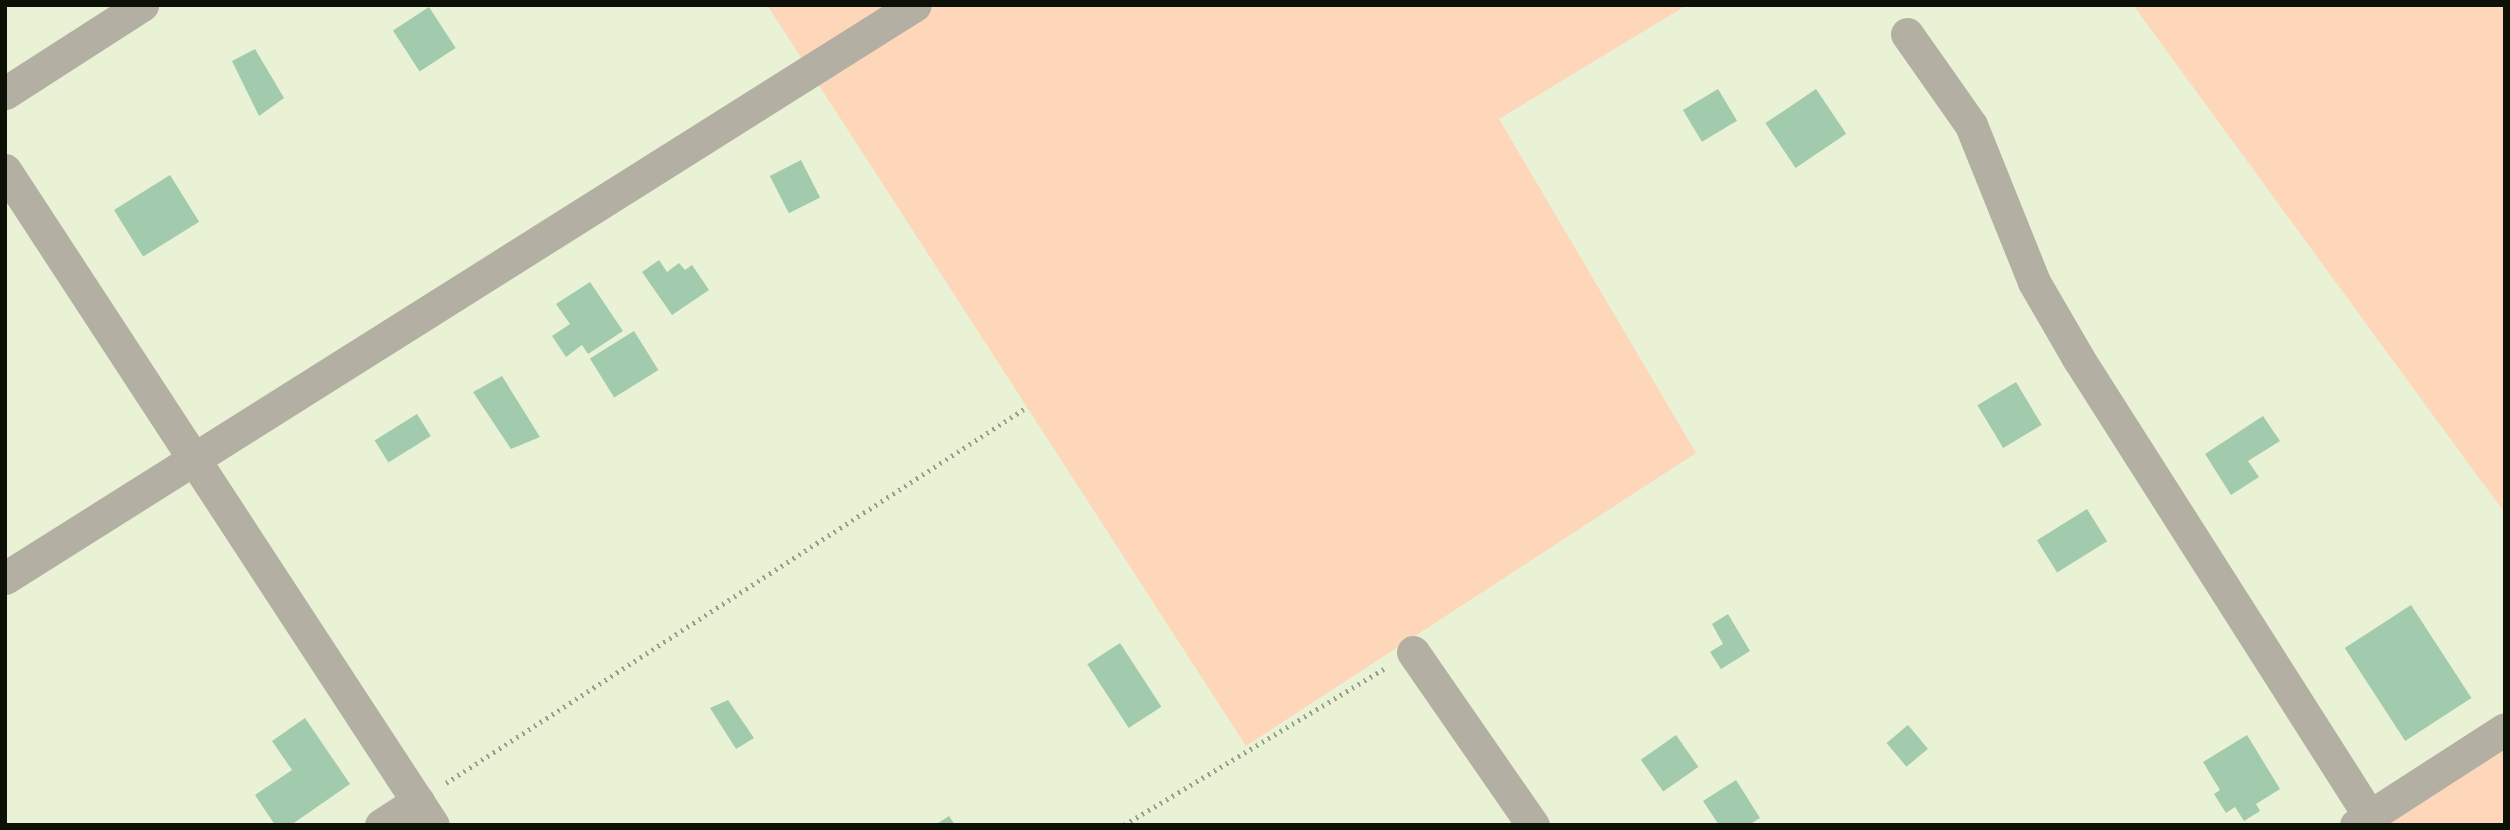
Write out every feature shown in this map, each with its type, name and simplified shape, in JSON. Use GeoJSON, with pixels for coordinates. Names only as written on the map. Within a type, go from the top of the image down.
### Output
{"type":"FeatureCollection","features":[{"type":"Feature","properties":{"kind":"street"},"geometry":{"type":"LineString","coordinates":[[5,93],[142,5]]}},
{"type":"Feature","properties":{"kind":"street"},"geometry":{"type":"LineString","coordinates":[[5,578],[915,5]]}},
{"type":"Feature","properties":{"kind":"street"},"geometry":{"type":"LineString","coordinates":[[1907,34],[1971,125],[2034,282],[2078,358],[2363,821],[2505,729]]}},
{"type":"Feature","properties":{"kind":"street"},"geometry":{"type":"LineString","coordinates":[[5,170],[426,813],[381,825]]}},
{"type":"Feature","properties":{"kind":"street"},"geometry":{"type":"LineString","coordinates":[[1413,652],[1534,825]]}},
{"type":"Feature","properties":{"kind":"path"},"geometry":{"type":"LineString","coordinates":[[426,813],[1024,409]]}},
{"type":"Feature","properties":{"kind":"path"},"geometry":{"type":"LineString","coordinates":[[1124,825],[1413,652]]}},
{"type":"Feature","properties":{"kind":"shaded area"},"geometry":{"type":"Polygon","coordinates":[[[767,5],[1687,5],[1499,119],[1696,453],[1246,746],[767,5]]]}},
{"type":"Feature","properties":{"kind":"shaded area"},"geometry":{"type":"Polygon","coordinates":[[[2133,5],[2505,5],[2505,513],[2476,474],[2133,5]]]}},
{"type":"Feature","properties":{"kind":"shaded area"},"geometry":{"type":"Polygon","coordinates":[[[2505,718],[2505,825],[2347,825],[2505,718]]]}},
{"type":"Feature","properties":{"kind":"building"},"geometry":{"type":"Polygon","coordinates":[[[429,7],[456,48],[420,72],[393,30],[429,7]]]}},
{"type":"Feature","properties":{"kind":"building"},"geometry":{"type":"Polygon","coordinates":[[[255,49],[284,98],[259,116],[232,61],[255,49]]]}},
{"type":"Feature","properties":{"kind":"building"},"geometry":{"type":"Polygon","coordinates":[[[1718,89],[1737,121],[1702,142],[1683,110],[1718,89]]]}},
{"type":"Feature","properties":{"kind":"building"},"geometry":{"type":"Polygon","coordinates":[[[1816,89],[1846,134],[1796,168],[1765,123],[1816,89]]]}},
{"type":"Feature","properties":{"kind":"building"},"geometry":{"type":"Polygon","coordinates":[[[801,160],[820,197],[789,213],[770,176],[801,160]]]}},
{"type":"Feature","properties":{"kind":"building"},"geometry":{"type":"Polygon","coordinates":[[[170,175],[199,222],[143,257],[114,210],[170,175]]]}},
{"type":"Feature","properties":{"kind":"building"},"geometry":{"type":"Polygon","coordinates":[[[659,260],[667,272],[679,263],[685,270],[692,265],[709,290],[672,315],[642,272],[659,260]]]}},
{"type":"Feature","properties":{"kind":"building"},"geometry":{"type":"Polygon","coordinates":[[[590,282],[623,331],[588,354],[582,345],[566,357],[552,336],[570,324],[556,304],[590,282]]]}},
{"type":"Feature","properties":{"kind":"building"},"geometry":{"type":"Polygon","coordinates":[[[634,331],[658,370],[614,398],[590,359],[634,331]]]}},
{"type":"Feature","properties":{"kind":"building"},"geometry":{"type":"Polygon","coordinates":[[[502,376],[540,437],[511,449],[473,392],[502,376]]]}},
{"type":"Feature","properties":{"kind":"building"},"geometry":{"type":"Polygon","coordinates":[[[2016,382],[2042,425],[2003,448],[1977,405],[2016,382]]]}},
{"type":"Feature","properties":{"kind":"building"},"geometry":{"type":"Polygon","coordinates":[[[417,414],[431,436],[388,463],[375,440],[417,414]]]}},
{"type":"Feature","properties":{"kind":"building"},"geometry":{"type":"Polygon","coordinates":[[[2263,416],[2280,441],[2248,461],[2259,477],[2231,495],[2205,454],[2263,416]]]}},
{"type":"Feature","properties":{"kind":"building"},"geometry":{"type":"Polygon","coordinates":[[[2087,509],[2107,541],[2057,572],[2037,540],[2087,509]]]}},
{"type":"Feature","properties":{"kind":"building"},"geometry":{"type":"Polygon","coordinates":[[[2411,605],[2471,698],[2405,741],[2345,648],[2411,605]]]}},
{"type":"Feature","properties":{"kind":"building"},"geometry":{"type":"Polygon","coordinates":[[[1728,614],[1750,651],[1721,669],[1710,652],[1723,644],[1712,624],[1728,614]]]}},
{"type":"Feature","properties":{"kind":"building"},"geometry":{"type":"Polygon","coordinates":[[[1120,643],[1161,707],[1129,728],[1087,664],[1120,643]]]}},
{"type":"Feature","properties":{"kind":"building"},"geometry":{"type":"Polygon","coordinates":[[[728,700],[754,738],[736,749],[710,708],[728,700]]]}},
{"type":"Feature","properties":{"kind":"building"},"geometry":{"type":"Polygon","coordinates":[[[305,718],[350,784],[291,825],[275,825],[255,795],[292,770],[272,741],[305,718]]]}},
{"type":"Feature","properties":{"kind":"building"},"geometry":{"type":"Polygon","coordinates":[[[1908,725],[1928,749],[1906,767],[1887,743],[1908,725]]]}},
{"type":"Feature","properties":{"kind":"building"},"geometry":{"type":"Polygon","coordinates":[[[1676,735],[1698,767],[1663,792],[1641,760],[1676,735]]]}},
{"type":"Feature","properties":{"kind":"building"},"geometry":{"type":"Polygon","coordinates":[[[2247,735],[2280,789],[2256,804],[2260,811],[2244,821],[2235,807],[2226,813],[2214,794],[2220,790],[2203,762],[2247,735]]]}},
{"type":"Feature","properties":{"kind":"building"},"geometry":{"type":"Polygon","coordinates":[[[1736,780],[1760,818],[1749,825],[1719,825],[1703,801],[1736,780]]]}},
{"type":"Feature","properties":{"kind":"building"},"geometry":{"type":"Polygon","coordinates":[[[949,816],[955,825],[935,825],[949,816]]]}}]}
